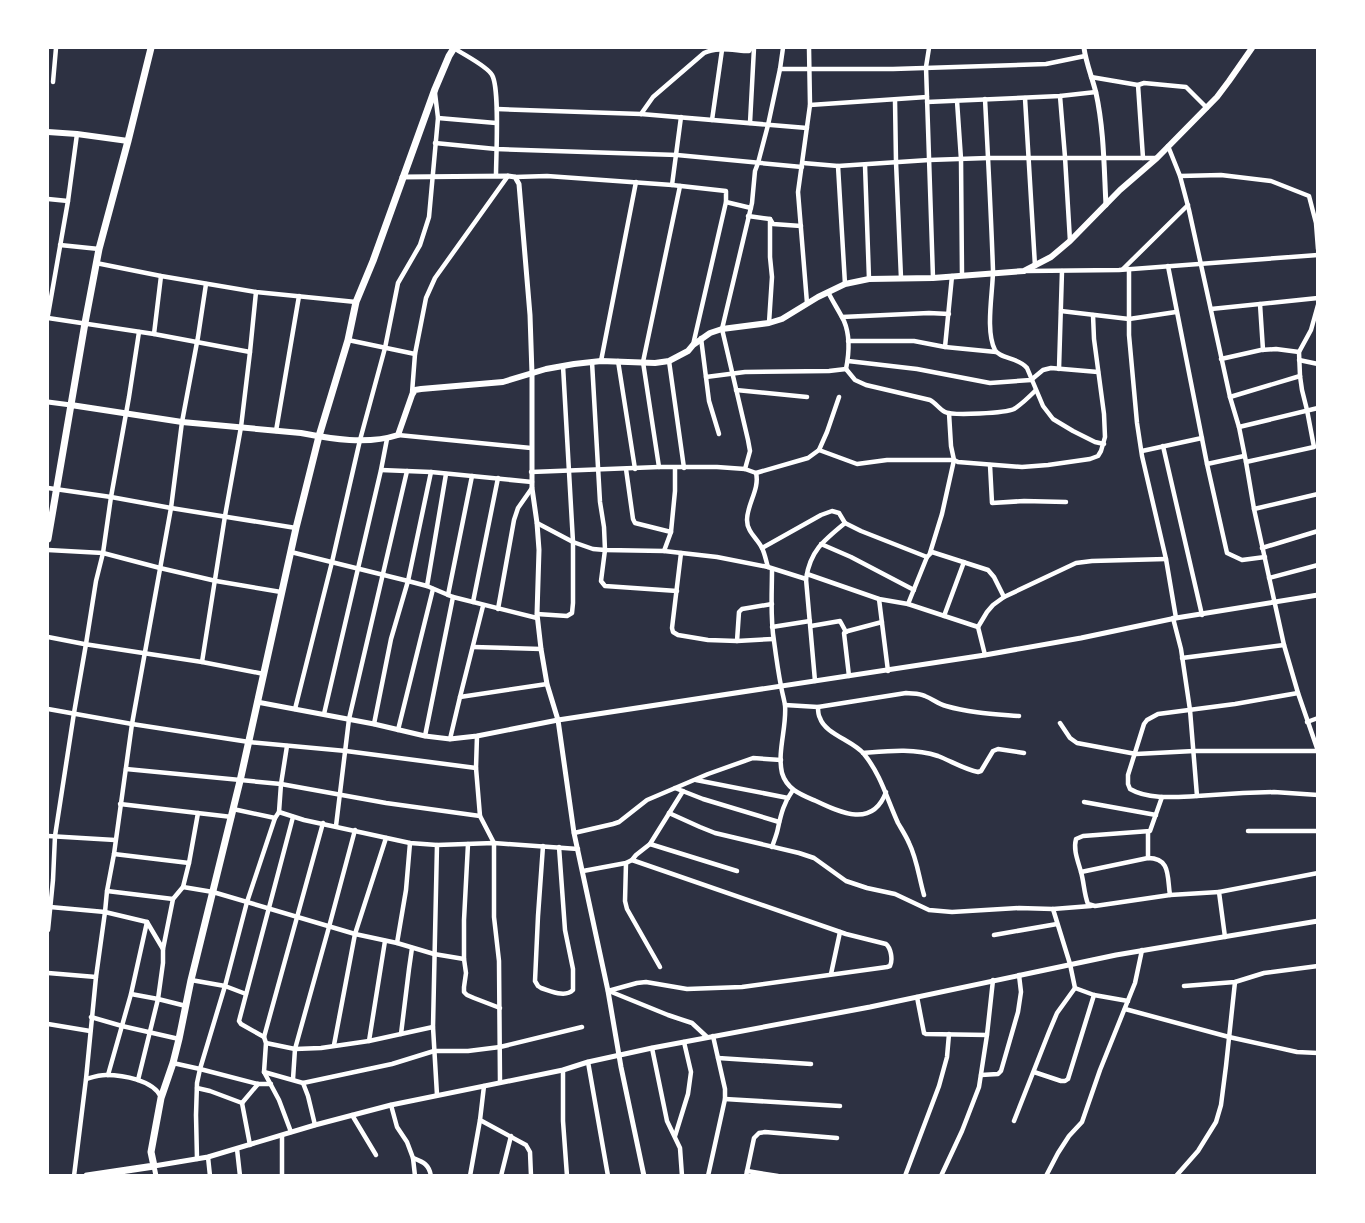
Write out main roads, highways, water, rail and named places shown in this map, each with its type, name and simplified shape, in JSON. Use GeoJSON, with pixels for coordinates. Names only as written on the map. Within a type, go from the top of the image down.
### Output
{"type":"FeatureCollection","features":[{"type":"Feature","properties":{"kind":"main road"},"geometry":{"type":"LineString","coordinates":[[48,539],[84,323],[96,263],[151,48]]}},
{"type":"Feature","properties":{"kind":"main road"},"geometry":{"type":"LineString","coordinates":[[87,1176],[154,1166],[151,1152],[161,1098],[179,1039],[191,980],[249,742],[290,552],[319,436],[348,340],[356,302],[373,261],[434,89],[454,48]]}},
{"type":"Feature","properties":{"kind":"main road"},"geometry":{"type":"LineString","coordinates":[[71,405],[182,422],[360,440],[387,439],[398,436],[412,394],[415,390],[421,388],[503,382],[563,366],[592,362],[655,363],[669,360],[688,351],[710,332],[769,323],[782,319],[807,303],[845,284],[869,280],[933,278],[1024,271],[1052,257],[1120,190],[1157,158],[1207,108],[1252,48]]}},
{"type":"Feature","properties":{"kind":"main road"},"geometry":{"type":"LineString","coordinates":[[48,132],[128,141]]}}]}
